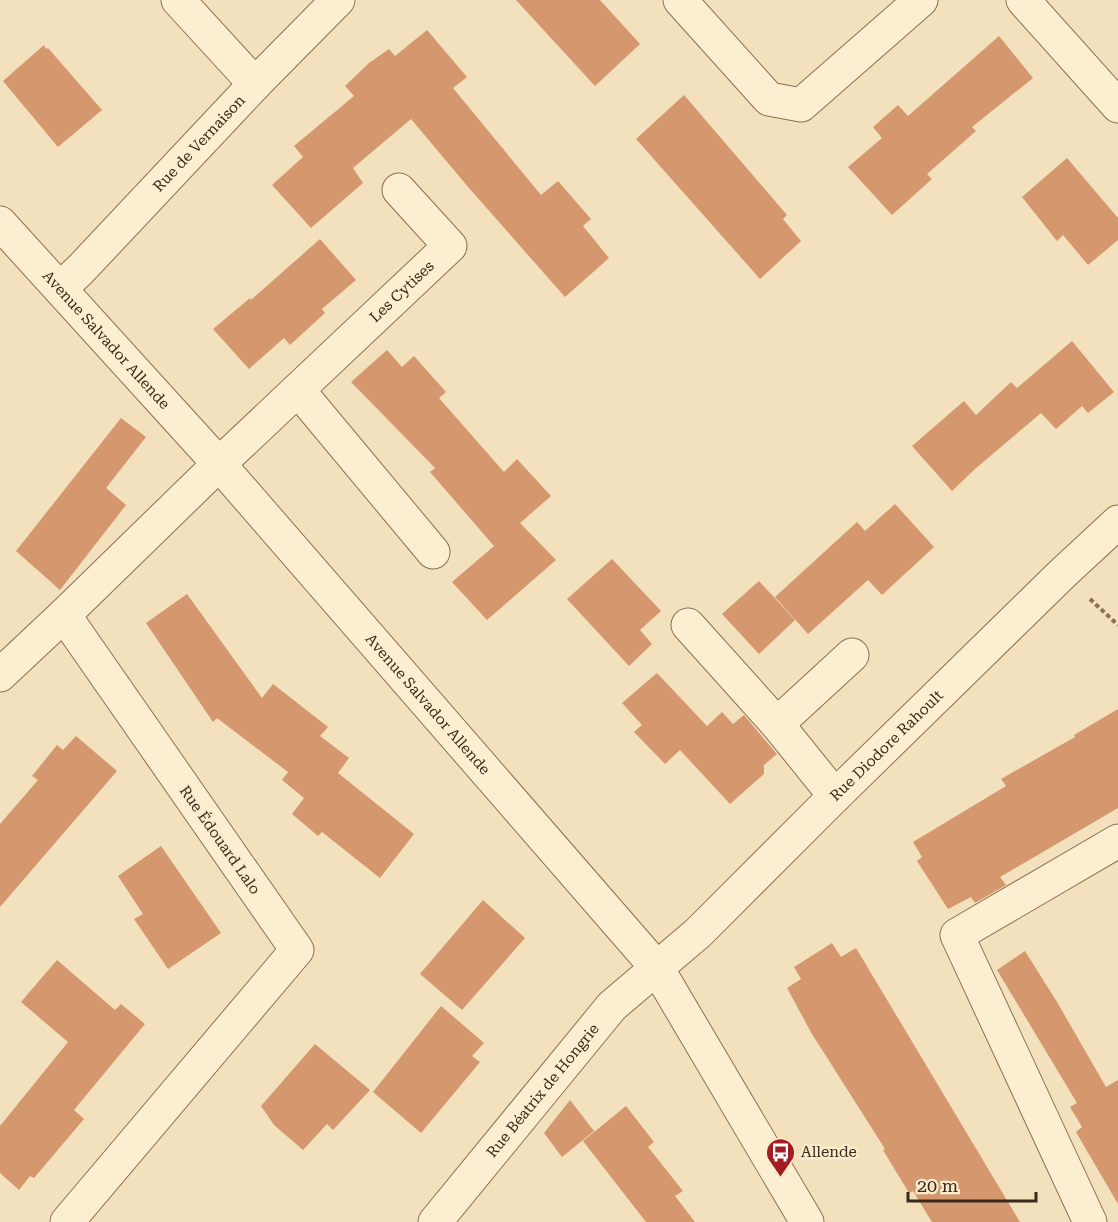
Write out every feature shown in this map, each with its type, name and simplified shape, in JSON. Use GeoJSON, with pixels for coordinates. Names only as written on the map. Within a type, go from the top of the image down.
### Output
{"type":"FeatureCollection","features":[{"type":"Feature","properties":{"kind":"street"},"geometry":{"type":"LineString","coordinates":[[178,0],[255,84]]}},
{"type":"Feature","properties":{"kind":"street","name":"Rue de Vernaison"},"geometry":{"type":"LineString","coordinates":[[61,288],[338,0]]}},
{"type":"Feature","properties":{"kind":"street"},"geometry":{"type":"LineString","coordinates":[[680,0],[769,99],[801,105],[921,0]]}},
{"type":"Feature","properties":{"kind":"street"},"geometry":{"type":"LineString","coordinates":[[1023,0],[1118,106]]}},
{"type":"Feature","properties":{"kind":"street","name":"Les Cytises"},"geometry":{"type":"LineString","coordinates":[[219,464],[450,246],[399,190]]}},
{"type":"Feature","properties":{"kind":"street","name":"Avenue Salvador Allende"},"geometry":{"type":"LineString","coordinates":[[0,223],[219,464],[657,968],[807,1222]]}},
{"type":"Feature","properties":{"kind":"street"},"geometry":{"type":"LineString","coordinates":[[297,390],[434,552]]}},
{"type":"Feature","properties":{"kind":"street"},"geometry":{"type":"LineString","coordinates":[[0,675],[219,464]]}},
{"type":"Feature","properties":{"kind":"street","name":"Rue Diodore Rahoult"},"geometry":{"type":"LineString","coordinates":[[657,968],[698,933],[1062,574],[1118,522]]}},
{"type":"Feature","properties":{"kind":"street","name":"Rue Édouard Lalo"},"geometry":{"type":"LineString","coordinates":[[64,615],[297,951],[67,1222]]}},
{"type":"Feature","properties":{"kind":"street"},"geometry":{"type":"LineString","coordinates":[[688,625],[777,724],[836,796]]}},
{"type":"Feature","properties":{"kind":"street"},"geometry":{"type":"LineString","coordinates":[[777,724],[852,656]]}},
{"type":"Feature","properties":{"kind":"street"},"geometry":{"type":"LineString","coordinates":[[1090,1222],[957,935],[1118,841]]}},
{"type":"Feature","properties":{"kind":"street","name":"Rue Béatrix de Hongrie"},"geometry":{"type":"LineString","coordinates":[[435,1222],[612,1006],[657,968]]}},
{"type":"Feature","properties":{"kind":"building"},"geometry":{"type":"Polygon","coordinates":[[[516,0],[600,0],[640,44],[595,86],[516,0]]]}},
{"type":"Feature","properties":{"kind":"building"},"geometry":{"type":"Polygon","coordinates":[[[427,30],[467,77],[453,88],[541,195],[558,181],[591,219],[583,226],[609,258],[565,297],[411,119],[353,168],[363,183],[311,228],[272,185],[303,157],[294,146],[354,96],[345,86],[369,63],[389,49],[395,56],[427,30]]]}},
{"type":"Feature","properties":{"kind":"building"},"geometry":{"type":"Polygon","coordinates":[[[999,36],[1033,78],[972,127],[976,131],[927,174],[932,179],[892,215],[848,167],[882,138],[873,127],[898,105],[908,116],[999,36]]]}},
{"type":"Feature","properties":{"kind":"building"},"geometry":{"type":"Polygon","coordinates":[[[44,45],[102,110],[58,147],[3,81],[44,45]]]}},
{"type":"Feature","properties":{"kind":"building"},"geometry":{"type":"Polygon","coordinates":[[[684,95],[787,215],[783,219],[801,241],[760,279],[636,139],[684,95]]]}},
{"type":"Feature","properties":{"kind":"building"},"geometry":{"type":"Polygon","coordinates":[[[1067,158],[1118,218],[1118,240],[1088,265],[1063,235],[1057,241],[1022,197],[1067,158]]]}},
{"type":"Feature","properties":{"kind":"building"},"geometry":{"type":"Polygon","coordinates":[[[320,239],[356,280],[322,309],[325,313],[290,345],[284,338],[249,369],[213,329],[250,298],[251,300],[320,239]]]}},
{"type":"Feature","properties":{"kind":"building"},"geometry":{"type":"Polygon","coordinates":[[[1072,341],[1114,392],[1088,413],[1082,406],[1056,429],[1041,413],[952,491],[912,446],[964,401],[976,415],[1011,382],[1017,388],[1072,341]]]}},
{"type":"Feature","properties":{"kind":"building"},"geometry":{"type":"Polygon","coordinates":[[[387,350],[402,367],[414,356],[446,392],[439,398],[504,472],[517,459],[551,496],[520,523],[556,560],[487,620],[452,582],[494,546],[430,472],[435,468],[351,382],[387,350]]]}},
{"type":"Feature","properties":{"kind":"building"},"geometry":{"type":"Polygon","coordinates":[[[121,418],[146,437],[106,488],[126,505],[60,590],[16,551],[121,418]]]}},
{"type":"Feature","properties":{"kind":"building"},"geometry":{"type":"Polygon","coordinates":[[[895,504],[934,547],[882,595],[868,580],[808,634],[775,597],[857,522],[865,531],[895,504]]]}},
{"type":"Feature","properties":{"kind":"building"},"geometry":{"type":"Polygon","coordinates":[[[612,559],[661,611],[640,630],[652,644],[629,666],[567,599],[612,559]]]}},
{"type":"Feature","properties":{"kind":"building"},"geometry":{"type":"Polygon","coordinates":[[[759,581],[795,620],[759,654],[722,614],[759,581]]]}},
{"type":"Feature","properties":{"kind":"building"},"geometry":{"type":"Polygon","coordinates":[[[187,594],[262,698],[273,684],[328,727],[320,736],[349,758],[338,773],[414,834],[380,878],[322,832],[318,836],[292,814],[304,798],[282,780],[288,772],[217,718],[213,722],[146,623],[187,594]]]}},
{"type":"Feature","properties":{"kind":"building"},"geometry":{"type":"Polygon","coordinates":[[[657,673],[707,726],[722,712],[733,724],[744,715],[777,754],[764,765],[764,774],[730,804],[680,750],[665,764],[634,732],[642,725],[622,703],[657,673]]]}},
{"type":"Feature","properties":{"kind":"building"},"geometry":{"type":"Polygon","coordinates":[[[1118,709],[1118,808],[1000,877],[1006,885],[975,903],[971,897],[948,909],[917,861],[922,857],[913,842],[1006,786],[1001,779],[1075,737],[1074,735],[1118,709]]]}},
{"type":"Feature","properties":{"kind":"building"},"geometry":{"type":"Polygon","coordinates":[[[76,736],[117,771],[0,907],[0,824],[38,780],[32,776],[57,745],[63,750],[76,736]]]}},
{"type":"Feature","properties":{"kind":"building"},"geometry":{"type":"Polygon","coordinates":[[[161,846],[221,933],[168,969],[134,919],[143,914],[118,876],[161,846]]]}},
{"type":"Feature","properties":{"kind":"building"},"geometry":{"type":"Polygon","coordinates":[[[483,900],[525,938],[462,1010],[420,974],[483,900]]]}},
{"type":"Feature","properties":{"kind":"building"},"geometry":{"type":"Polygon","coordinates":[[[832,943],[841,957],[856,948],[1020,1222],[932,1222],[913,1191],[909,1193],[883,1150],[885,1149],[812,1034],[787,988],[801,979],[794,967],[832,943]]]}},
{"type":"Feature","properties":{"kind":"building"},"geometry":{"type":"Polygon","coordinates":[[[1025,951],[1106,1087],[1118,1080],[1118,1204],[1076,1132],[1082,1127],[1070,1107],[1077,1103],[997,970],[1025,951]]]}},
{"type":"Feature","properties":{"kind":"building"},"geometry":{"type":"Polygon","coordinates":[[[57,960],[115,1010],[121,1004],[145,1024],[74,1110],[84,1119],[34,1178],[30,1176],[19,1190],[0,1173],[0,1126],[68,1042],[21,1002],[57,960]]]}},
{"type":"Feature","properties":{"kind":"building"},"geometry":{"type":"Polygon","coordinates":[[[441,1006],[484,1043],[472,1056],[480,1062],[421,1133],[373,1092],[441,1006]]]}},
{"type":"Feature","properties":{"kind":"building"},"geometry":{"type":"Polygon","coordinates":[[[315,1044],[370,1090],[333,1130],[327,1124],[303,1150],[274,1125],[261,1106],[315,1044]]]}},
{"type":"Feature","properties":{"kind":"building"},"geometry":{"type":"Polygon","coordinates":[[[570,1100],[594,1131],[562,1157],[544,1133],[570,1100]]]}},
{"type":"Feature","properties":{"kind":"building"},"geometry":{"type":"Polygon","coordinates":[[[626,1106],[654,1142],[648,1147],[683,1191],[675,1196],[695,1222],[646,1222],[583,1141],[626,1106]]]}},
{"type":"Feature","properties":{"kind":"place","name":"Allende"},"geometry":{"type":"Point","coordinates":[780,1178]}}]}
